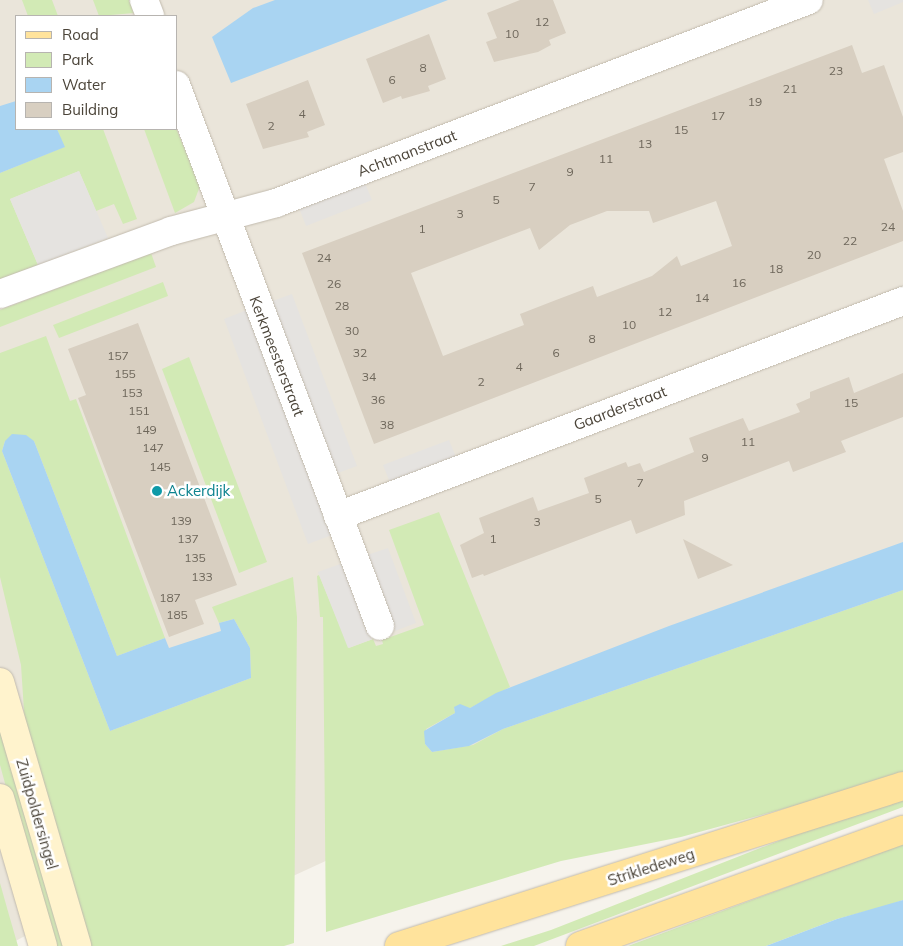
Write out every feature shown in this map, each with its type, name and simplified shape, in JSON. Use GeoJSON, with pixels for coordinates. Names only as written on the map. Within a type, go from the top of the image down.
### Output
{"type":"FeatureCollection","features":[{"type":"Feature","properties":{"kind":"main road","name":"Strikledeweg"},"geometry":{"type":"LineString","coordinates":[[399,946],[903,786]]}},
{"type":"Feature","properties":{"kind":"main road"},"geometry":{"type":"LineString","coordinates":[[580,946],[903,830]]}},
{"type":"Feature","properties":{"kind":"street"},"geometry":{"type":"LineString","coordinates":[[144,0],[150,15]]}},
{"type":"Feature","properties":{"kind":"street","name":"Achtmanstraat"},"geometry":{"type":"LineString","coordinates":[[0,294],[171,231],[276,203],[809,0]]}},
{"type":"Feature","properties":{"kind":"street","name":"Kerkmeesterstraat"},"geometry":{"type":"LineString","coordinates":[[178,91],[380,626]]}},
{"type":"Feature","properties":{"kind":"street","name":"Gaarderstraat"},"geometry":{"type":"LineString","coordinates":[[338,516],[903,301]]}},
{"type":"Feature","properties":{"kind":"street","name":"Zuidpoldersingel"},"geometry":{"type":"LineString","coordinates":[[0,682],[77,946]]}},
{"type":"Feature","properties":{"kind":"street","name":"Zuidpoldersingel"},"geometry":{"type":"LineString","coordinates":[[0,798],[42,946]]}},
{"type":"Feature","properties":{"kind":"shaded area"},"geometry":{"type":"Polygon","coordinates":[[[0,0],[903,0],[903,595],[239,901],[59,918],[6,946],[0,946],[0,0]]]}},
{"type":"Feature","properties":{"kind":"shaded area"},"geometry":{"type":"Polygon","coordinates":[[[868,0],[903,0],[903,2],[874,14],[868,0]]]}},
{"type":"Feature","properties":{"kind":"shaded area"},"geometry":{"type":"Polygon","coordinates":[[[79,171],[108,238],[38,265],[10,199],[79,171]]]}},
{"type":"Feature","properties":{"kind":"shaded area"},"geometry":{"type":"Polygon","coordinates":[[[365,183],[372,200],[306,226],[299,208],[365,183]]]}},
{"type":"Feature","properties":{"kind":"shaded area"},"geometry":{"type":"Polygon","coordinates":[[[292,294],[357,466],[335,474],[270,302],[292,294]]]}},
{"type":"Feature","properties":{"kind":"shaded area"},"geometry":{"type":"Polygon","coordinates":[[[247,310],[332,535],[308,544],[224,319],[247,310]]]}},
{"type":"Feature","properties":{"kind":"shaded area"},"geometry":{"type":"Polygon","coordinates":[[[449,440],[456,457],[390,483],[383,465],[449,440]]]}},
{"type":"Feature","properties":{"kind":"shaded area"},"geometry":{"type":"Polygon","coordinates":[[[388,548],[416,623],[395,631],[367,555],[388,548]]]}},
{"type":"Feature","properties":{"kind":"shaded area"},"geometry":{"type":"Polygon","coordinates":[[[343,563],[373,639],[348,648],[318,572],[343,563]]]}},
{"type":"Feature","properties":{"kind":"green space"},"geometry":{"type":"Polygon","coordinates":[[[22,0],[52,0],[58,15],[28,15],[22,0]]]}},
{"type":"Feature","properties":{"kind":"green space"},"geometry":{"type":"Polygon","coordinates":[[[93,0],[129,0],[134,13],[111,15],[99,15],[93,0]]]}},
{"type":"Feature","properties":{"kind":"green space"},"geometry":{"type":"Polygon","coordinates":[[[57,130],[103,130],[137,219],[123,224],[114,204],[96,211],[79,171],[10,199],[38,265],[0,280],[0,173],[64,147],[57,130]]]}},
{"type":"Feature","properties":{"kind":"green space"},"geometry":{"type":"Polygon","coordinates":[[[144,130],[177,130],[200,186],[194,202],[175,213],[144,130]]]}},
{"type":"Feature","properties":{"kind":"green space"},"geometry":{"type":"Polygon","coordinates":[[[151,253],[156,267],[0,327],[0,310],[151,253]]]}},
{"type":"Feature","properties":{"kind":"green space"},"geometry":{"type":"Polygon","coordinates":[[[163,282],[168,296],[59,338],[53,325],[163,282]]]}},
{"type":"Feature","properties":{"kind":"green space"},"geometry":{"type":"Polygon","coordinates":[[[46,336],[70,401],[76,399],[165,638],[117,656],[34,441],[5,441],[2,451],[110,731],[251,678],[250,648],[234,619],[219,623],[212,607],[293,577],[297,617],[294,943],[284,946],[86,946],[26,742],[21,665],[0,577],[0,353],[46,336]]]}},
{"type":"Feature","properties":{"kind":"green space"},"geometry":{"type":"Polygon","coordinates":[[[189,357],[267,562],[239,573],[162,369],[189,357]]]}},
{"type":"Feature","properties":{"kind":"green space"},"geometry":{"type":"Polygon","coordinates":[[[439,512],[510,687],[470,708],[454,707],[455,713],[426,729],[425,744],[432,752],[473,745],[503,729],[903,590],[903,776],[681,837],[561,861],[326,932],[323,617],[320,617],[317,576],[319,575],[349,648],[373,639],[376,646],[383,644],[382,640],[424,625],[389,530],[439,512]]]}},
{"type":"Feature","properties":{"kind":"green space"},"geometry":{"type":"Polygon","coordinates":[[[0,714],[66,946],[51,946],[15,820],[0,765],[0,714]]]}},
{"type":"Feature","properties":{"kind":"green space"},"geometry":{"type":"Polygon","coordinates":[[[903,798],[903,807],[534,946],[501,946],[551,930],[855,811],[903,798]]]}},
{"type":"Feature","properties":{"kind":"green space"},"geometry":{"type":"Polygon","coordinates":[[[903,844],[903,900],[837,919],[766,946],[628,946],[903,844]]]}},
{"type":"Feature","properties":{"kind":"green space"},"geometry":{"type":"Polygon","coordinates":[[[0,883],[9,915],[18,946],[0,946],[0,883]]]}},
{"type":"Feature","properties":{"kind":"water"},"geometry":{"type":"Polygon","coordinates":[[[275,0],[448,0],[231,83],[212,37],[253,8],[275,0]]]}},
{"type":"Feature","properties":{"kind":"water"},"geometry":{"type":"Polygon","coordinates":[[[15,101],[15,130],[57,130],[65,147],[0,173],[0,106],[15,101]]]}},
{"type":"Feature","properties":{"kind":"water"},"geometry":{"type":"Polygon","coordinates":[[[12,434],[26,435],[34,441],[117,656],[165,638],[169,648],[221,631],[219,623],[234,619],[250,648],[251,678],[110,731],[2,451],[5,441],[12,434]]]}},
{"type":"Feature","properties":{"kind":"water"},"geometry":{"type":"Polygon","coordinates":[[[903,542],[903,590],[503,729],[469,746],[432,752],[425,744],[424,731],[455,713],[454,707],[460,704],[470,708],[496,693],[669,626],[903,542]]]}},
{"type":"Feature","properties":{"kind":"water"},"geometry":{"type":"Polygon","coordinates":[[[903,900],[903,946],[766,946],[837,919],[903,900]]]}},
{"type":"Feature","properties":{"kind":"building"},"geometry":{"type":"Polygon","coordinates":[[[520,0],[553,0],[566,33],[549,40],[551,45],[538,52],[494,62],[486,42],[497,38],[487,13],[520,0]]]}},
{"type":"Feature","properties":{"kind":"building"},"geometry":{"type":"Polygon","coordinates":[[[429,34],[446,79],[428,86],[430,91],[402,99],[401,96],[383,103],[366,59],[429,34]]]}},
{"type":"Feature","properties":{"kind":"building"},"geometry":{"type":"Polygon","coordinates":[[[852,45],[862,73],[884,65],[903,117],[903,152],[884,159],[903,211],[903,241],[374,444],[302,253],[852,45]],[[716,201],[653,223],[649,211],[607,211],[570,225],[539,250],[530,228],[411,273],[443,356],[524,325],[520,314],[556,300],[593,286],[597,297],[652,276],[677,256],[681,266],[732,246],[716,201]]]}},
{"type":"Feature","properties":{"kind":"building"},"geometry":{"type":"Polygon","coordinates":[[[308,80],[325,125],[307,132],[309,137],[263,149],[246,104],[308,80]]]}},
{"type":"Feature","properties":{"kind":"building","name":"Ackerdijk"},"geometry":{"type":"Polygon","coordinates":[[[138,323],[237,585],[195,600],[204,624],[169,637],[78,398],[86,395],[68,349],[138,323]]]}},
{"type":"Feature","properties":{"kind":"building"},"geometry":{"type":"Polygon","coordinates":[[[903,373],[903,417],[841,441],[846,452],[793,472],[789,461],[684,501],[685,515],[636,534],[631,520],[484,576],[483,574],[472,578],[460,545],[484,533],[479,518],[533,497],[538,511],[589,493],[584,478],[626,462],[628,467],[640,463],[644,472],[694,452],[689,438],[743,418],[749,431],[800,412],[796,404],[810,398],[810,392],[849,377],[854,393],[903,373]]]}},
{"type":"Feature","properties":{"kind":"building"},"geometry":{"type":"Polygon","coordinates":[[[683,539],[733,565],[698,579],[683,539]]]}},
{"type":"Feature","properties":{"kind":"place","name":"Ackerdijk"},"geometry":{"type":"Point","coordinates":[157,491]}}]}
